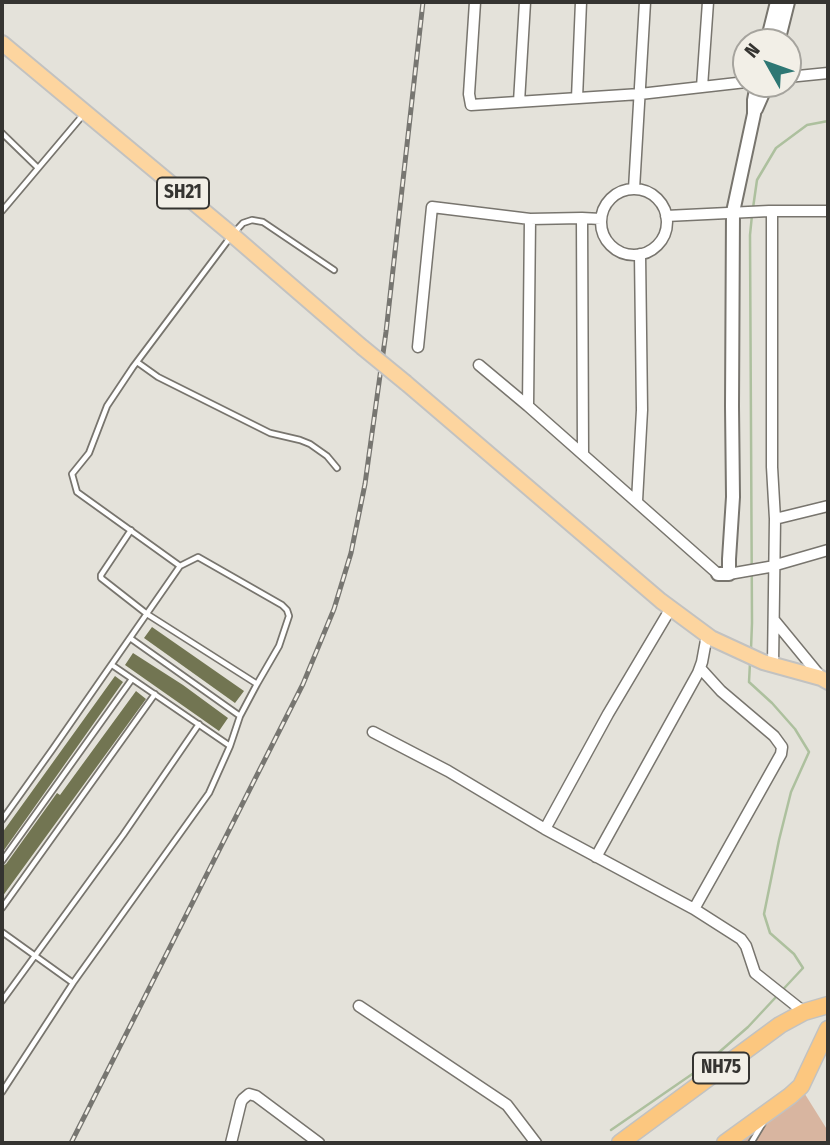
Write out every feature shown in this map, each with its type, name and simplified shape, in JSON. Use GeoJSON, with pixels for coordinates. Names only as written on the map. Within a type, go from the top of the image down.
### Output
{"type":"FeatureCollection","features":[{"type":"Feature","properties":{"kind":"highway","name":"NH75"},"geometry":{"type":"LineString","coordinates":[[620,1143],[780,1025],[804,1012],[828,1005]]}},
{"type":"Feature","properties":{"kind":"highway"},"geometry":{"type":"LineString","coordinates":[[725,1143],[801,1086],[828,1029]]}},
{"type":"Feature","properties":{"kind":"main road","name":"SH21"},"geometry":{"type":"LineString","coordinates":[[2,43],[671,608],[709,636],[768,663],[825,680]]}},
{"type":"Feature","properties":{"kind":"street"},"geometry":{"type":"LineString","coordinates":[[475,2],[469,94],[471,105],[640,94],[732,84]]}},
{"type":"Feature","properties":{"kind":"street"},"geometry":{"type":"LineString","coordinates":[[519,102],[525,2]]}},
{"type":"Feature","properties":{"kind":"street"},"geometry":{"type":"LineString","coordinates":[[577,98],[581,2]]}},
{"type":"Feature","properties":{"kind":"street"},"geometry":{"type":"LineString","coordinates":[[634,189],[645,2]]}},
{"type":"Feature","properties":{"kind":"street"},"geometry":{"type":"LineString","coordinates":[[702,87],[708,2]]}},
{"type":"Feature","properties":{"kind":"street"},"geometry":{"type":"LineString","coordinates":[[705,35],[714,2]]}},
{"type":"Feature","properties":{"kind":"street"},"geometry":{"type":"LineString","coordinates":[[770,28],[777,2]]}},
{"type":"Feature","properties":{"kind":"street"},"geometry":{"type":"LineString","coordinates":[[782,28],[788,2]]}},
{"type":"Feature","properties":{"kind":"street"},"geometry":{"type":"LineString","coordinates":[[802,76],[828,73]]}},
{"type":"Feature","properties":{"kind":"street"},"geometry":{"type":"LineString","coordinates":[[724,574],[729,559],[733,496],[732,406],[737,212],[756,98]]}},
{"type":"Feature","properties":{"kind":"street"},"geometry":{"type":"LineString","coordinates":[[754,114],[762,98]]}},
{"type":"Feature","properties":{"kind":"street"},"geometry":{"type":"LineString","coordinates":[[634,189],[652,194],[659,200],[666,216],[666,226],[658,244],[640,254],[621,252],[606,239],[602,229],[601,219],[608,201],[624,190],[634,189]]}},
{"type":"Feature","properties":{"kind":"street"},"geometry":{"type":"LineString","coordinates":[[418,346],[432,207],[530,219],[601,219]]}},
{"type":"Feature","properties":{"kind":"street"},"geometry":{"type":"LineString","coordinates":[[666,216],[771,211],[828,212]]}},
{"type":"Feature","properties":{"kind":"street"},"geometry":{"type":"LineString","coordinates":[[768,663],[774,620],[771,566],[775,519],[772,467],[771,211]]}},
{"type":"Feature","properties":{"kind":"street"},"geometry":{"type":"LineString","coordinates":[[582,218],[583,453]]}},
{"type":"Feature","properties":{"kind":"street"},"geometry":{"type":"LineString","coordinates":[[528,406],[530,219]]}},
{"type":"Feature","properties":{"kind":"street"},"geometry":{"type":"LineString","coordinates":[[637,501],[642,410],[640,254]]}},
{"type":"Feature","properties":{"kind":"street"},"geometry":{"type":"LineString","coordinates":[[479,365],[724,574],[771,566],[828,550]]}},
{"type":"Feature","properties":{"kind":"street"},"geometry":{"type":"LineString","coordinates":[[775,519],[828,506]]}},
{"type":"Feature","properties":{"kind":"street"},"geometry":{"type":"LineString","coordinates":[[545,829],[671,608]]}},
{"type":"Feature","properties":{"kind":"street"},"geometry":{"type":"LineString","coordinates":[[774,620],[825,680]]}},
{"type":"Feature","properties":{"kind":"street"},"geometry":{"type":"LineString","coordinates":[[596,857],[701,669],[709,636]]}},
{"type":"Feature","properties":{"kind":"street"},"geometry":{"type":"LineString","coordinates":[[694,909],[781,754],[782,747],[774,736],[721,691],[701,669]]}},
{"type":"Feature","properties":{"kind":"street"},"geometry":{"type":"LineString","coordinates":[[373,732],[694,909],[741,939],[755,973],[804,1012]]}},
{"type":"Feature","properties":{"kind":"street"},"geometry":{"type":"LineString","coordinates":[[359,1006],[507,1105],[536,1143]]}},
{"type":"Feature","properties":{"kind":"street"},"geometry":{"type":"LineString","coordinates":[[231,1143],[241,1102],[249,1094],[256,1096],[319,1143]]}},
{"type":"Feature","properties":{"kind":"lane"},"geometry":{"type":"LineString","coordinates":[[2,211],[85,113]]}},
{"type":"Feature","properties":{"kind":"lane"},"geometry":{"type":"LineString","coordinates":[[2,134],[38,167]]}},
{"type":"Feature","properties":{"kind":"lane"},"geometry":{"type":"LineString","coordinates":[[180,566],[77,492],[72,474],[89,453],[107,406],[137,362],[243,223],[257,220],[263,222],[334,270]]}},
{"type":"Feature","properties":{"kind":"lane"},"geometry":{"type":"LineString","coordinates":[[137,362],[158,377],[270,433],[310,444],[327,456],[337,468]]}},
{"type":"Feature","properties":{"kind":"lane"},"geometry":{"type":"LineString","coordinates":[[131,530],[101,577],[147,614],[257,684]]}},
{"type":"Feature","properties":{"kind":"lane"},"geometry":{"type":"LineString","coordinates":[[2,820],[180,566],[198,557],[287,610],[289,616],[279,646],[240,716],[209,793],[74,983],[2,1091]]}},
{"type":"Feature","properties":{"kind":"lane"},"geometry":{"type":"LineString","coordinates":[[130,638],[240,716]]}},
{"type":"Feature","properties":{"kind":"lane"},"geometry":{"type":"LineString","coordinates":[[112,665],[230,746]]}},
{"type":"Feature","properties":{"kind":"lane"},"geometry":{"type":"LineString","coordinates":[[2,861],[132,679]]}},
{"type":"Feature","properties":{"kind":"lane"},"geometry":{"type":"LineString","coordinates":[[2,908],[155,694]]}},
{"type":"Feature","properties":{"kind":"lane"},"geometry":{"type":"LineString","coordinates":[[2,1001],[123,835],[199,724]]}},
{"type":"Feature","properties":{"kind":"lane"},"geometry":{"type":"LineString","coordinates":[[2,932],[74,983]]}},
{"type":"Feature","properties":{"kind":"lane"},"geometry":{"type":"LineString","coordinates":[[751,1143],[773,1108]]}},
{"type":"Feature","properties":{"kind":"shaded area"},"geometry":{"type":"Polygon","coordinates":[[[803,1091],[828,1131],[828,1143],[732,1143],[803,1091]]]}},
{"type":"Feature","properties":{"kind":"building"},"geometry":{"type":"Polygon","coordinates":[[[152,627],[244,691],[235,703],[144,638],[152,627]]]}},
{"type":"Feature","properties":{"kind":"building"},"geometry":{"type":"Polygon","coordinates":[[[133,653],[228,718],[219,731],[125,665],[133,653]]]}},
{"type":"Feature","properties":{"kind":"building"},"geometry":{"type":"Polygon","coordinates":[[[115,676],[123,682],[2,853],[2,833],[115,676]]]}},
{"type":"Feature","properties":{"kind":"building"},"geometry":{"type":"Polygon","coordinates":[[[136,691],[146,699],[2,897],[2,866],[57,793],[60,795],[136,691]]]}},
{"type":"Feature","properties":{"kind":"waterway"},"geometry":{"type":"LineString","coordinates":[[753,208],[757,180],[776,148],[807,125],[828,121]]}},
{"type":"Feature","properties":{"kind":"waterway"},"geometry":{"type":"LineString","coordinates":[[751,649],[752,215]]}},
{"type":"Feature","properties":{"kind":"waterway"},"geometry":{"type":"LineString","coordinates":[[611,1130],[701,1068],[748,1027],[803,968],[794,954],[770,933],[764,914],[791,792],[809,752],[795,729],[749,682],[750,663]]}},
{"type":"Feature","properties":{"kind":"railway"},"geometry":{"type":"LineString","coordinates":[[71,1143],[303,684],[334,609],[351,553],[365,484],[386,332],[423,2]]}}]}
